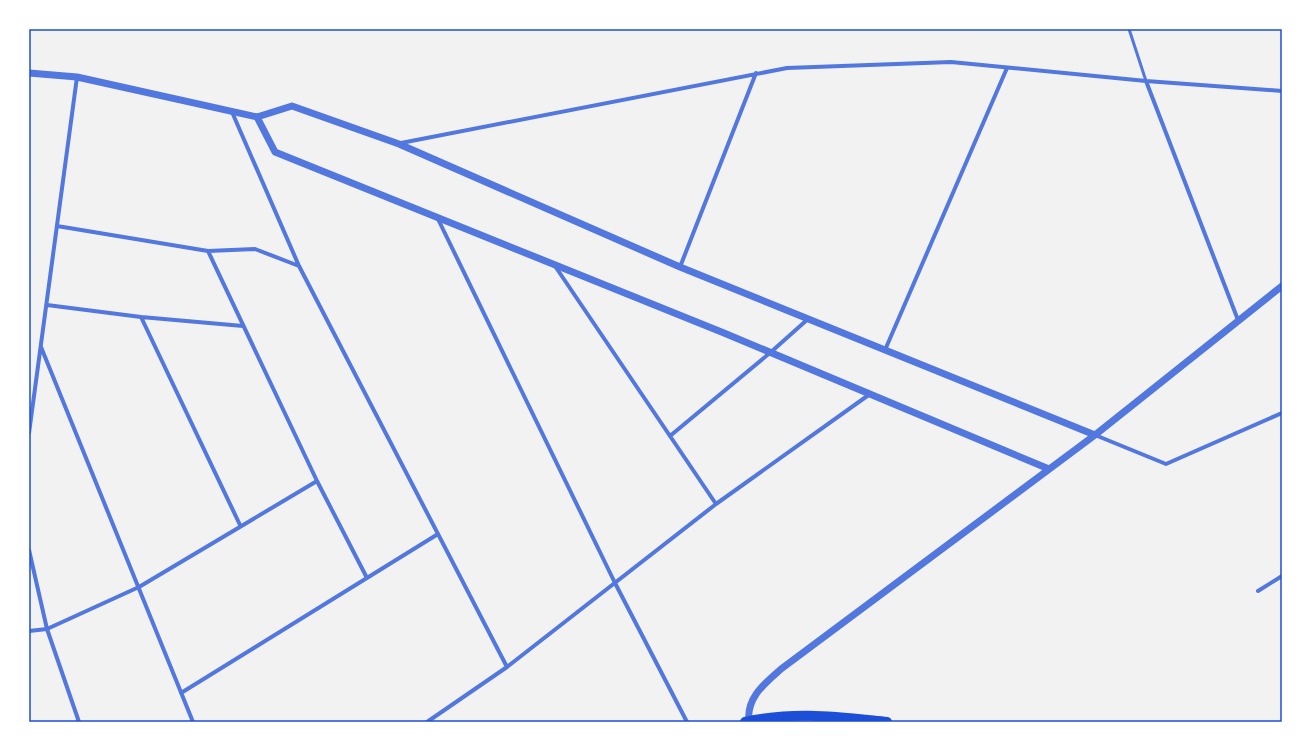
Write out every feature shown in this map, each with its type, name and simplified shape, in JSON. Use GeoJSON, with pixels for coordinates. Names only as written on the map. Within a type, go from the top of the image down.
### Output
{"type":"FeatureCollection","features":[{"type":"Feature","properties":{"kind":"main road"},"geometry":{"type":"LineString","coordinates":[[748,722],[780,716],[810,715],[841,720],[887,722]]}},
{"type":"Feature","properties":{"kind":"street"},"geometry":{"type":"LineString","coordinates":[[399,144],[787,68],[951,62],[1146,81],[1282,90]]}},
{"type":"Feature","properties":{"kind":"street"},"geometry":{"type":"LineString","coordinates":[[885,350],[1007,68]]}},
{"type":"Feature","properties":{"kind":"street"},"geometry":{"type":"LineString","coordinates":[[29,72],[77,77],[257,117],[292,106],[399,144],[680,267],[1166,464],[1282,413]]}},
{"type":"Feature","properties":{"kind":"street"},"geometry":{"type":"LineString","coordinates":[[680,267],[756,73]]}},
{"type":"Feature","properties":{"kind":"street"},"geometry":{"type":"LineString","coordinates":[[29,433],[77,77]]}},
{"type":"Feature","properties":{"kind":"street"},"geometry":{"type":"LineString","coordinates":[[1146,81],[1238,320]]}},
{"type":"Feature","properties":{"kind":"street"},"geometry":{"type":"LineString","coordinates":[[232,112],[299,266],[507,666]]}},
{"type":"Feature","properties":{"kind":"street"},"geometry":{"type":"LineString","coordinates":[[257,117],[275,152],[771,352],[1049,469]]}},
{"type":"Feature","properties":{"kind":"street"},"geometry":{"type":"LineString","coordinates":[[438,218],[615,583],[687,722]]}},
{"type":"Feature","properties":{"kind":"street"},"geometry":{"type":"LineString","coordinates":[[57,226],[208,251],[255,248],[299,266]]}},
{"type":"Feature","properties":{"kind":"street"},"geometry":{"type":"LineString","coordinates":[[208,251],[317,481],[367,578]]}},
{"type":"Feature","properties":{"kind":"street"},"geometry":{"type":"LineString","coordinates":[[554,265],[716,504]]}},
{"type":"Feature","properties":{"kind":"street"},"geometry":{"type":"LineString","coordinates":[[748,722],[749,705],[761,686],[781,669],[1095,435],[1282,286]]}},
{"type":"Feature","properties":{"kind":"street"},"geometry":{"type":"LineString","coordinates":[[47,305],[141,317],[243,326]]}},
{"type":"Feature","properties":{"kind":"street"},"geometry":{"type":"LineString","coordinates":[[141,317],[240,525]]}},
{"type":"Feature","properties":{"kind":"street"},"geometry":{"type":"LineString","coordinates":[[670,436],[771,352],[808,319]]}},
{"type":"Feature","properties":{"kind":"street"},"geometry":{"type":"LineString","coordinates":[[41,347],[193,722]]}},
{"type":"Feature","properties":{"kind":"street"},"geometry":{"type":"LineString","coordinates":[[427,722],[507,666],[716,504],[870,394]]}},
{"type":"Feature","properties":{"kind":"street"},"geometry":{"type":"LineString","coordinates":[[29,631],[46,629],[138,587],[240,525],[317,481]]}},
{"type":"Feature","properties":{"kind":"street"},"geometry":{"type":"LineString","coordinates":[[181,693],[438,534]]}},
{"type":"Feature","properties":{"kind":"street"},"geometry":{"type":"LineString","coordinates":[[29,550],[46,629],[80,722]]}},
{"type":"Feature","properties":{"kind":"street"},"geometry":{"type":"LineString","coordinates":[[1258,591],[1282,576]]}},
{"type":"Feature","properties":{"kind":"lane"},"geometry":{"type":"LineString","coordinates":[[1129,29],[1146,81]]}}]}
